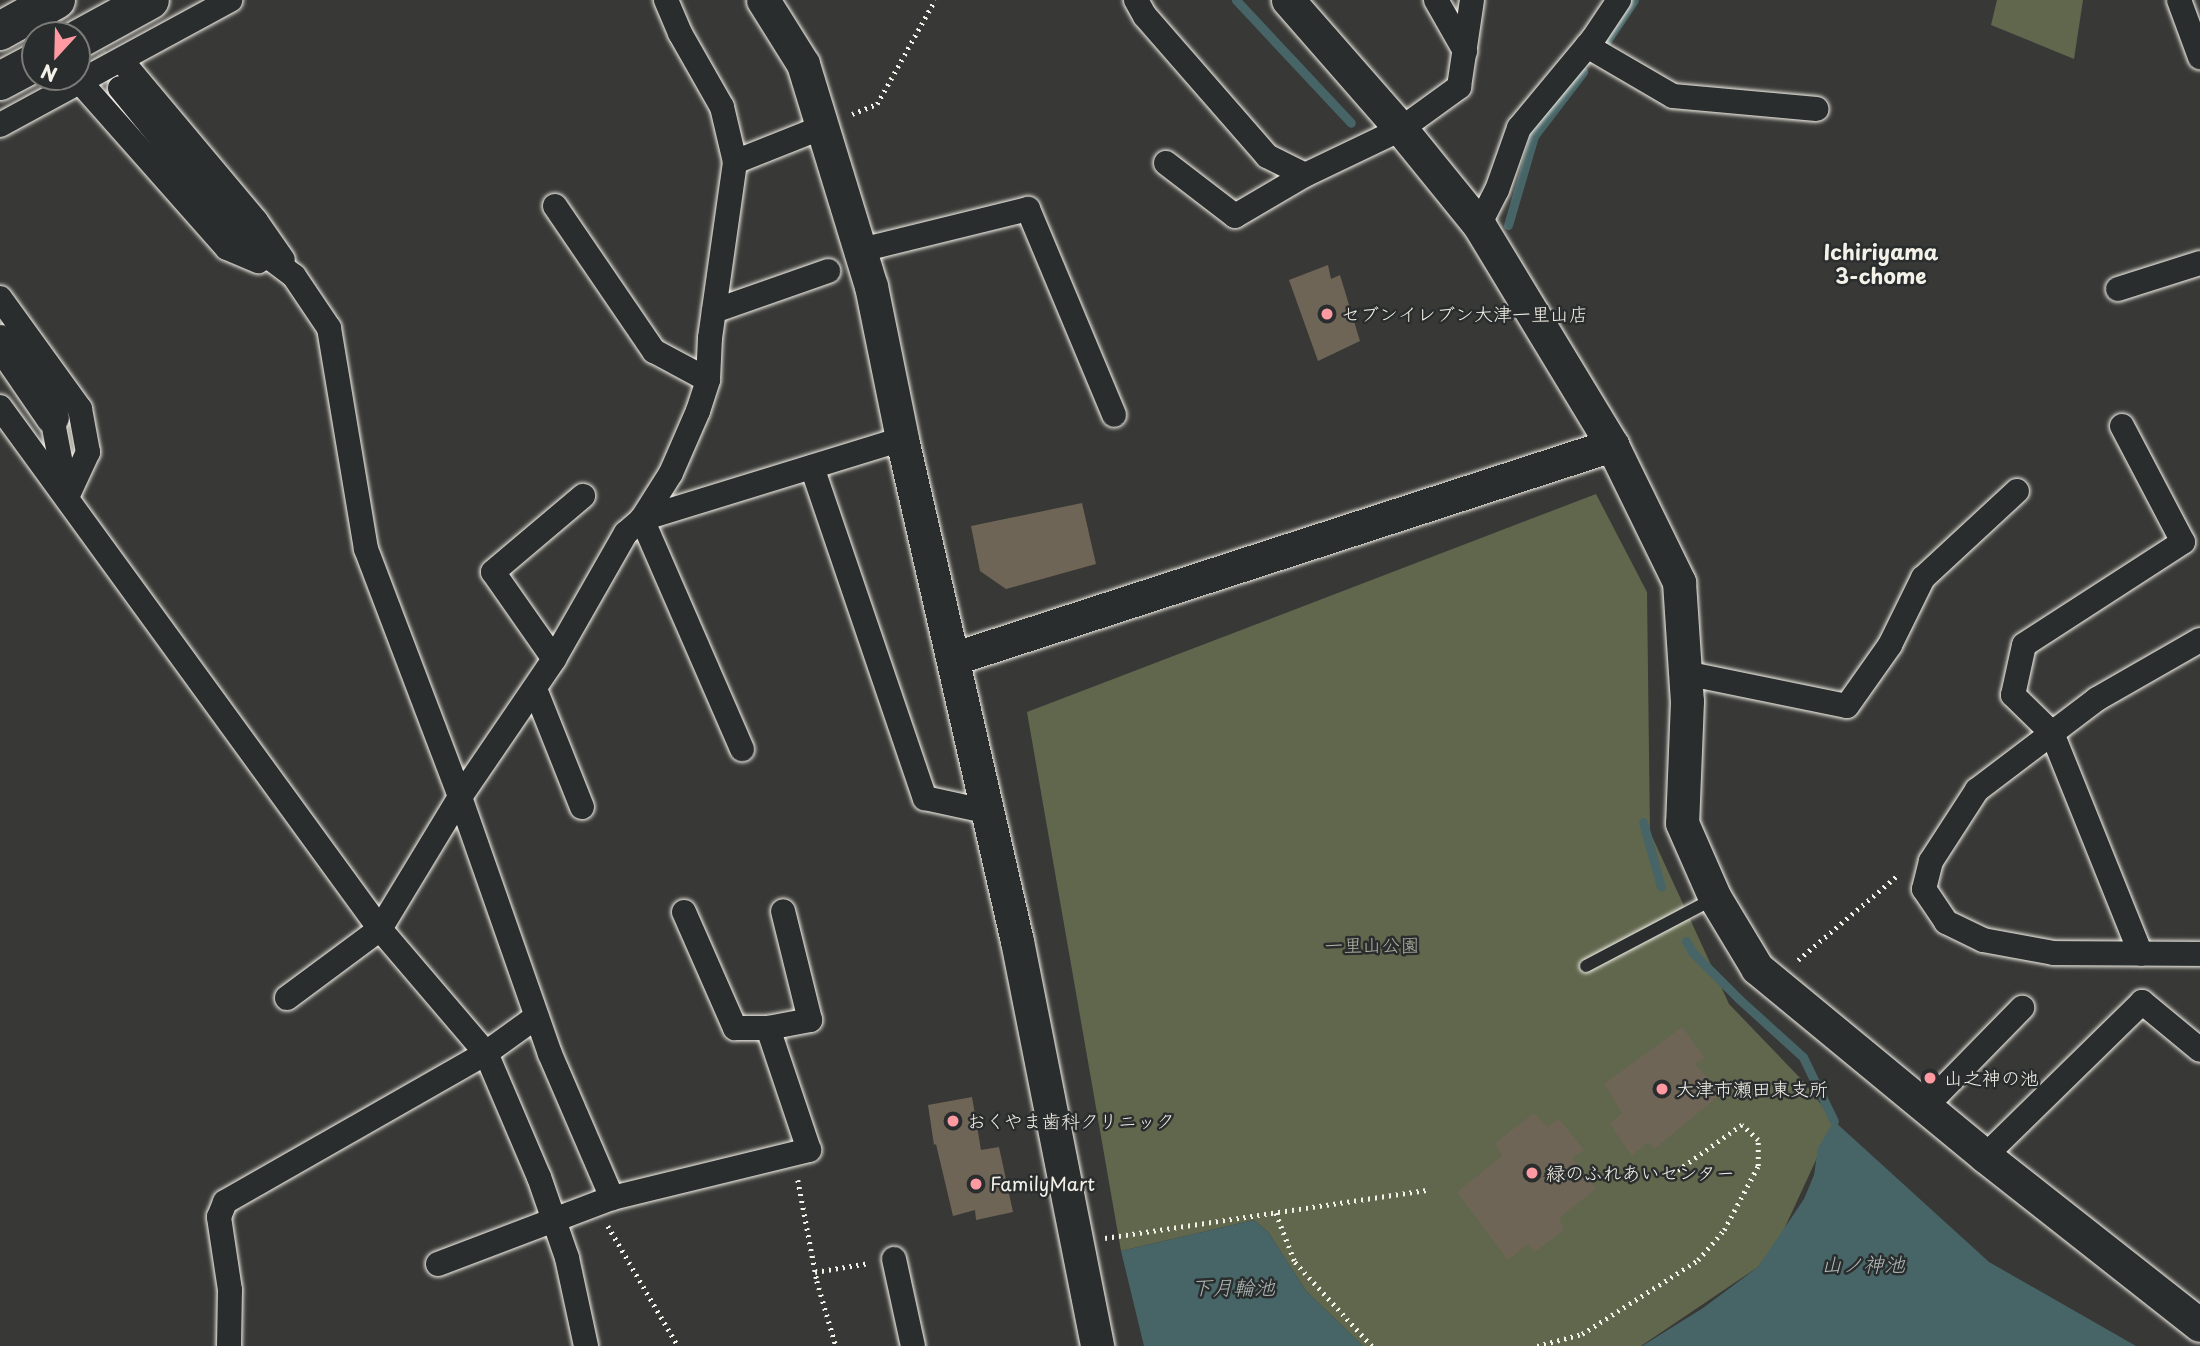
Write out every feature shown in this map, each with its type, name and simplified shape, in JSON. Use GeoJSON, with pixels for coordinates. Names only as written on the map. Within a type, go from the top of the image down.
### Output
{"type":"FeatureCollection","features":[{"type":"Feature","properties":{"kind":"highway"},"geometry":{"type":"LineString","coordinates":[[0,31],[56,0]]}},
{"type":"Feature","properties":{"kind":"highway"},"geometry":{"type":"LineString","coordinates":[[91,32],[150,0]]}},
{"type":"Feature","properties":{"kind":"highway"},"geometry":{"type":"LineString","coordinates":[[0,81],[21,70]]}},
{"type":"Feature","properties":{"kind":"street"},"geometry":{"type":"LineString","coordinates":[[91,77],[230,0]]}},
{"type":"Feature","properties":{"kind":"street"},"geometry":{"type":"LineString","coordinates":[[287,998],[380,929],[460,797],[554,659],[626,533],[642,519],[671,473],[708,380],[714,311],[735,162],[722,107],[680,33],[666,0]]}},
{"type":"Feature","properties":{"kind":"street"},"geometry":{"type":"LineString","coordinates":[[764,0],[803,64],[871,286],[902,439],[989,812],[1097,1346]]}},
{"type":"Feature","properties":{"kind":"street"},"geometry":{"type":"LineString","coordinates":[[1136,0],[1145,16],[1267,156],[1305,175]]}},
{"type":"Feature","properties":{"kind":"street"},"geometry":{"type":"LineString","coordinates":[[1288,0],[1401,129],[1479,225],[1612,445],[1679,582],[1687,701],[1682,823],[1715,898],[1757,968],[1985,1156],[2200,1325]]}},
{"type":"Feature","properties":{"kind":"street"},"geometry":{"type":"LineString","coordinates":[[1436,0],[1465,51]]}},
{"type":"Feature","properties":{"kind":"street"},"geometry":{"type":"LineString","coordinates":[[1166,163],[1235,216],[1305,175],[1401,129],[1460,87],[1472,0]]}},
{"type":"Feature","properties":{"kind":"street"},"geometry":{"type":"LineString","coordinates":[[1479,225],[1497,190],[1519,128],[1587,46],[1619,0]]}},
{"type":"Feature","properties":{"kind":"street"},"geometry":{"type":"LineString","coordinates":[[2179,0],[2200,57]]}},
{"type":"Feature","properties":{"kind":"street"},"geometry":{"type":"LineString","coordinates":[[1587,46],[1673,96],[1816,109]]}},
{"type":"Feature","properties":{"kind":"street"},"geometry":{"type":"LineString","coordinates":[[121,60],[256,221],[330,328],[366,548],[460,797],[603,1201]]}},
{"type":"Feature","properties":{"kind":"street"},"geometry":{"type":"LineString","coordinates":[[120,88],[242,237],[294,276]]}},
{"type":"Feature","properties":{"kind":"street"},"geometry":{"type":"LineString","coordinates":[[0,125],[66,91]]}},
{"type":"Feature","properties":{"kind":"street"},"geometry":{"type":"LineString","coordinates":[[88,91],[227,248],[294,276]]}},
{"type":"Feature","properties":{"kind":"street"},"geometry":{"type":"LineString","coordinates":[[735,162],[823,127]]}},
{"type":"Feature","properties":{"kind":"street"},"geometry":{"type":"LineString","coordinates":[[555,206],[654,351],[708,380]]}},
{"type":"Feature","properties":{"kind":"street"},"geometry":{"type":"LineString","coordinates":[[861,250],[1028,209],[1114,415]]}},
{"type":"Feature","properties":{"kind":"street"},"geometry":{"type":"LineString","coordinates":[[2118,289],[2200,263]]}},
{"type":"Feature","properties":{"kind":"street"},"geometry":{"type":"LineString","coordinates":[[714,311],[828,271]]}},
{"type":"Feature","properties":{"kind":"street"},"geometry":{"type":"LineString","coordinates":[[0,298],[80,409],[88,452],[67,497]]}},
{"type":"Feature","properties":{"kind":"street"},"geometry":{"type":"LineString","coordinates":[[0,341],[52,417],[67,497]]}},
{"type":"Feature","properties":{"kind":"street"},"geometry":{"type":"LineString","coordinates":[[0,407],[380,929],[486,1054],[539,1177],[554,1220],[567,1258],[586,1346]]}},
{"type":"Feature","properties":{"kind":"street"},"geometry":{"type":"LineString","coordinates":[[2122,426],[2183,542],[2024,645],[2013,695],[2052,733],[2141,954]]}},
{"type":"Feature","properties":{"kind":"street"},"geometry":{"type":"LineString","coordinates":[[642,519],[902,439]]}},
{"type":"Feature","properties":{"kind":"street"},"geometry":{"type":"LineString","coordinates":[[955,658],[1612,445]]}},
{"type":"Feature","properties":{"kind":"street"},"geometry":{"type":"LineString","coordinates":[[812,467],[925,798],[989,812]]}},
{"type":"Feature","properties":{"kind":"street"},"geometry":{"type":"LineString","coordinates":[[1685,673],[1847,706],[1890,645],[1923,578],[2017,491]]}},
{"type":"Feature","properties":{"kind":"street"},"geometry":{"type":"LineString","coordinates":[[554,659],[493,572],[583,496]]}},
{"type":"Feature","properties":{"kind":"street"},"geometry":{"type":"LineString","coordinates":[[642,519],[742,749]]}},
{"type":"Feature","properties":{"kind":"street"},"geometry":{"type":"LineString","coordinates":[[2199,642],[2097,699],[1977,790],[1931,861],[1924,889],[1947,922],[1983,940],[2054,953],[2200,954]]}},
{"type":"Feature","properties":{"kind":"street"},"geometry":{"type":"LineString","coordinates":[[535,689],[582,807]]}},
{"type":"Feature","properties":{"kind":"street"},"geometry":{"type":"LineString","coordinates":[[684,912],[735,1028],[768,1028],[810,1020],[783,911]]}},
{"type":"Feature","properties":{"kind":"street"},"geometry":{"type":"LineString","coordinates":[[1985,1156],[2142,1002],[2200,1050]]}},
{"type":"Feature","properties":{"kind":"street"},"geometry":{"type":"LineString","coordinates":[[1925,1107],[2022,1008]]}},
{"type":"Feature","properties":{"kind":"street"},"geometry":{"type":"LineString","coordinates":[[229,1346],[230,1290],[219,1217],[225,1202],[486,1054],[536,1017]]}},
{"type":"Feature","properties":{"kind":"street"},"geometry":{"type":"LineString","coordinates":[[438,1264],[603,1201],[809,1150],[768,1028]]}},
{"type":"Feature","properties":{"kind":"street"},"geometry":{"type":"LineString","coordinates":[[894,1259],[913,1346]]}},
{"type":"Feature","properties":{"kind":"lane"},"geometry":{"type":"LineString","coordinates":[[1586,965],[1715,898]]}},
{"type":"Feature","properties":{"kind":"path"},"geometry":{"type":"LineString","coordinates":[[823,127],[877,104],[935,0]]}},
{"type":"Feature","properties":{"kind":"path"},"geometry":{"type":"LineString","coordinates":[[1773,981],[1922,855],[1931,861]]}},
{"type":"Feature","properties":{"kind":"path"},"geometry":{"type":"LineString","coordinates":[[1537,1346],[1582,1334],[1698,1261],[1724,1230],[1758,1166],[1758,1140],[1742,1125],[1669,1177]]}},
{"type":"Feature","properties":{"kind":"path"},"geometry":{"type":"LineString","coordinates":[[793,1154],[816,1272],[836,1346]]}},
{"type":"Feature","properties":{"kind":"path"},"geometry":{"type":"LineString","coordinates":[[1077,1242],[1426,1190]]}},
{"type":"Feature","properties":{"kind":"path"},"geometry":{"type":"LineString","coordinates":[[603,1201],[651,1304],[678,1346]]}},
{"type":"Feature","properties":{"kind":"path"},"geometry":{"type":"LineString","coordinates":[[1276,1213],[1296,1262],[1373,1346]]}},
{"type":"Feature","properties":{"kind":"path"},"geometry":{"type":"LineString","coordinates":[[816,1272],[894,1259]]}},
{"type":"Feature","properties":{"kind":"green space"},"geometry":{"type":"Polygon","coordinates":[[[1997,0],[2083,0],[2074,59],[1991,25],[1997,0]]]}},
{"type":"Feature","properties":{"kind":"green space","name":"一里山公園"},"geometry":{"type":"Polygon","coordinates":[[[1596,494],[1647,592],[1650,832],[1729,1004],[1803,1081],[1834,1121],[1780,1238],[1758,1267],[1641,1346],[1363,1346],[1306,1291],[1268,1232],[1254,1220],[1121,1251],[1027,712],[1596,494]]]}},
{"type":"Feature","properties":{"kind":"water","name":"山ノ神池"},"geometry":{"type":"Polygon","coordinates":[[[1834,1121],[1989,1262],[2136,1346],[1642,1346],[1703,1308],[1758,1267],[1804,1199],[1814,1175],[1818,1148],[1834,1121]]]}},
{"type":"Feature","properties":{"kind":"water","name":"下月輪池"},"geometry":{"type":"Polygon","coordinates":[[[1254,1220],[1268,1232],[1306,1291],[1363,1346],[1144,1346],[1121,1251],[1254,1220]]]}},
{"type":"Feature","properties":{"kind":"building","name":"セブンイレブン大津一里山店"},"geometry":{"type":"Polygon","coordinates":[[[1328,265],[1331,279],[1340,275],[1360,341],[1318,361],[1289,280],[1328,265]]]}},
{"type":"Feature","properties":{"kind":"building"},"geometry":{"type":"Polygon","coordinates":[[[1082,503],[1096,564],[1006,589],[980,571],[971,526],[1082,503]]]}},
{"type":"Feature","properties":{"kind":"building","name":"大津市瀬田東支所"},"geometry":{"type":"Polygon","coordinates":[[[1682,1027],[1705,1058],[1695,1064],[1721,1094],[1654,1149],[1648,1142],[1632,1156],[1610,1124],[1622,1113],[1604,1084],[1682,1027]]]}},
{"type":"Feature","properties":{"kind":"building","name":"FamilyMart"},"geometry":{"type":"Polygon","coordinates":[[[972,1097],[981,1150],[999,1147],[1013,1212],[976,1220],[975,1210],[953,1216],[936,1144],[934,1145],[928,1105],[972,1097]]]}},
{"type":"Feature","properties":{"kind":"building","name":"緑のふれあいセンター"},"geometry":{"type":"Polygon","coordinates":[[[1534,1113],[1547,1127],[1559,1119],[1584,1150],[1572,1158],[1596,1189],[1559,1218],[1564,1230],[1535,1252],[1528,1244],[1508,1260],[1457,1192],[1502,1156],[1495,1143],[1534,1113]]]}},
{"type":"Feature","properties":{"kind":"waterway"},"geometry":{"type":"LineString","coordinates":[[1236,0],[1351,123]]}},
{"type":"Feature","properties":{"kind":"waterway"},"geometry":{"type":"LineString","coordinates":[[1606,42],[1634,0]]}},
{"type":"Feature","properties":{"kind":"waterway"},"geometry":{"type":"LineString","coordinates":[[1508,225],[1534,136],[1583,72]]}},
{"type":"Feature","properties":{"kind":"waterway"},"geometry":{"type":"LineString","coordinates":[[1643,822],[1661,887]]}},
{"type":"Feature","properties":{"kind":"waterway"},"geometry":{"type":"LineString","coordinates":[[1686,941],[1692,952],[1739,999],[1803,1057],[1834,1121]]}},
{"type":"Feature","properties":{"kind":"tunnel"},"geometry":{"type":"LineString","coordinates":[[51,0],[117,85]]}},
{"type":"Feature","properties":{"kind":"place","name":"セブンイレブン大津一里山店"},"geometry":{"type":"Point","coordinates":[1327,314]}},
{"type":"Feature","properties":{"kind":"place","name":"山之神の池"},"geometry":{"type":"Point","coordinates":[1930,1078]}},
{"type":"Feature","properties":{"kind":"place","name":"大津市瀬田東支所"},"geometry":{"type":"Point","coordinates":[1662,1089]}},
{"type":"Feature","properties":{"kind":"place","name":"おくやま歯科クリニック"},"geometry":{"type":"Point","coordinates":[953,1121]}},
{"type":"Feature","properties":{"kind":"place","name":"緑のふれあいセンター"},"geometry":{"type":"Point","coordinates":[1532,1173]}},
{"type":"Feature","properties":{"kind":"place","name":"FamilyMart"},"geometry":{"type":"Point","coordinates":[976,1184]}},
{"type":"Feature","properties":{"kind":"district","name":"Ichiriyama 3-chome"},"geometry":{"type":"Point","coordinates":[1881,263]}}]}
